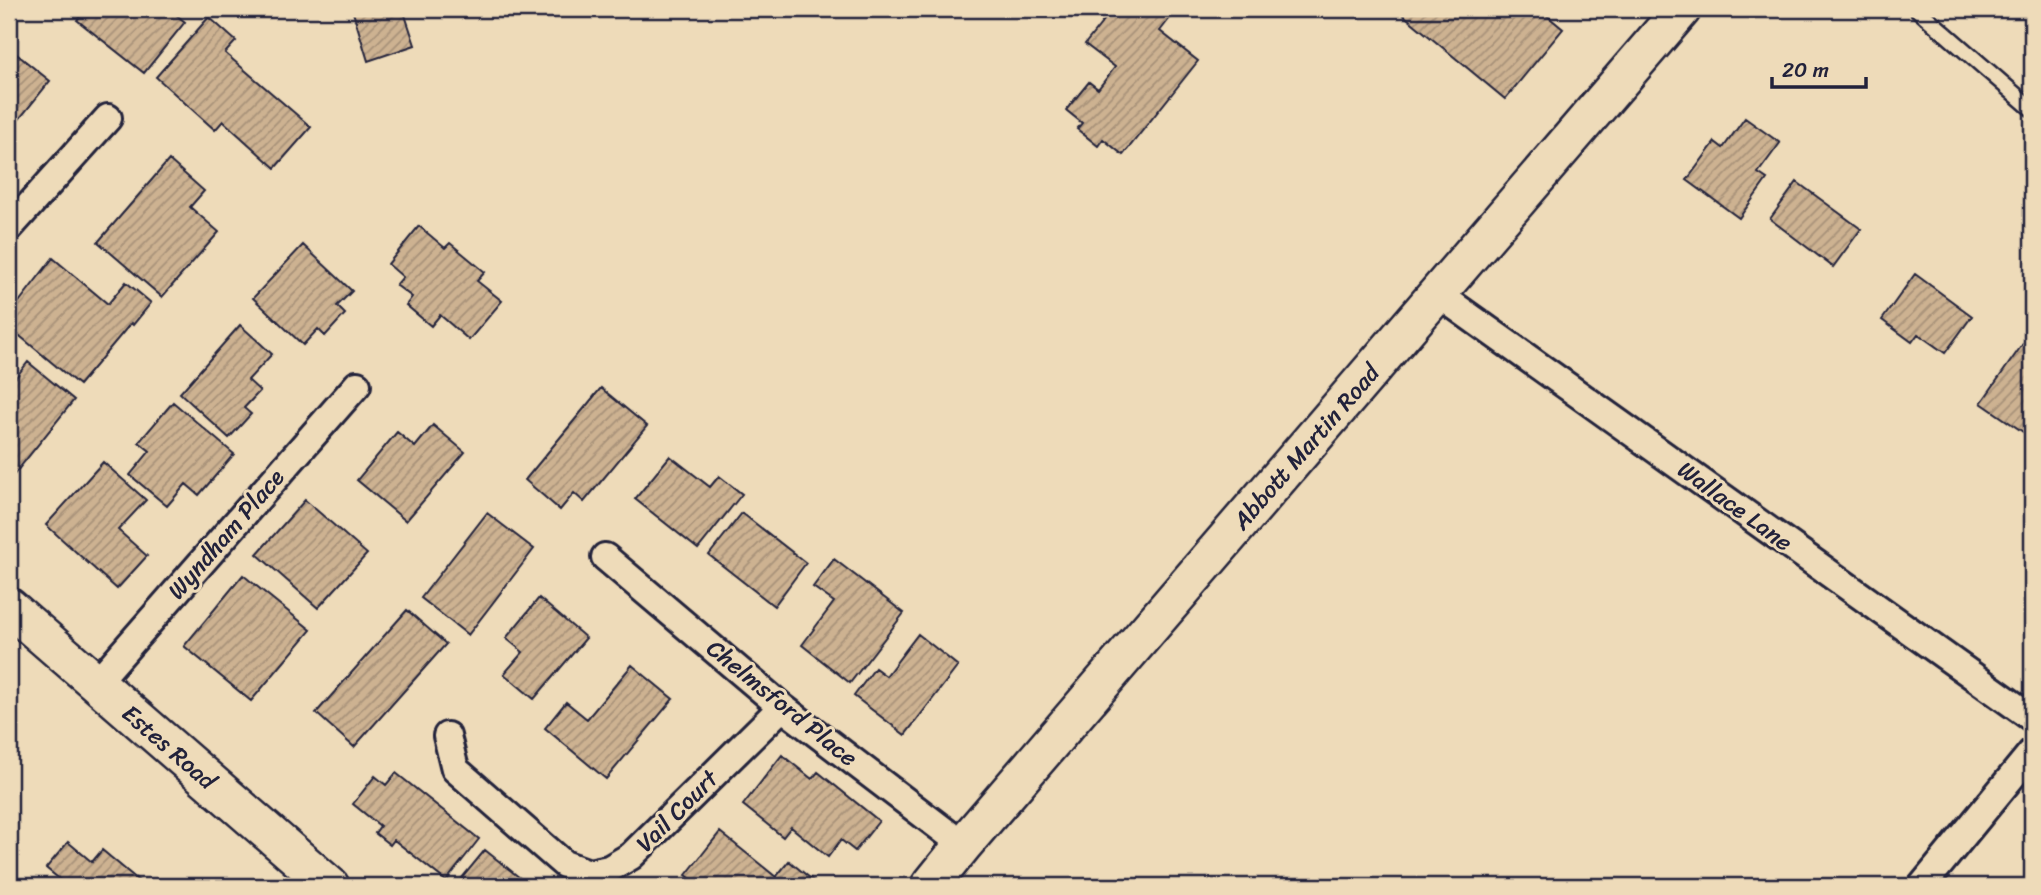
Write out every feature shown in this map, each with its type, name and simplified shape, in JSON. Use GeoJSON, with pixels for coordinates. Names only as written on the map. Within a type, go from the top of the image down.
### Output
{"type":"FeatureCollection","features":[{"type":"Feature","properties":{"kind":"main road","name":"Abbott Martin Road"},"geometry":{"type":"LineString","coordinates":[[930,886],[1682,9]]}},
{"type":"Feature","properties":{"kind":"main road","name":"Estes Road"},"geometry":{"type":"LineString","coordinates":[[9,607],[330,886]]}},
{"type":"Feature","properties":{"kind":"street"},"geometry":{"type":"LineString","coordinates":[[9,229],[108,118]]}},
{"type":"Feature","properties":{"kind":"street","name":"Wallace Lane"},"geometry":{"type":"LineString","coordinates":[[1438,294],[2032,718]]}},
{"type":"Feature","properties":{"kind":"street","name":"Wyndham Place"},"geometry":{"type":"LineString","coordinates":[[96,683],[357,385]]}},
{"type":"Feature","properties":{"kind":"street","name":"Chelmsford Place"},"geometry":{"type":"LineString","coordinates":[[605,557],[782,707],[963,845]]}},
{"type":"Feature","properties":{"kind":"street","name":"Vail Court"},"geometry":{"type":"LineString","coordinates":[[447,736],[456,769],[564,864],[589,873],[609,869],[631,856],[782,707]]}},
{"type":"Feature","properties":{"kind":"street"},"geometry":{"type":"LineString","coordinates":[[1922,886],[2032,752]]}},
{"type":"Feature","properties":{"kind":"lane"},"geometry":{"type":"LineString","coordinates":[[1917,9],[2032,109]]}},
{"type":"Feature","properties":{"kind":"building"},"geometry":{"type":"Polygon","coordinates":[[[86,9],[169,9],[185,22],[144,73],[77,20],[86,9]]]}},
{"type":"Feature","properties":{"kind":"building"},"geometry":{"type":"Polygon","coordinates":[[[352,9],[403,9],[415,45],[368,61],[352,9]]]}},
{"type":"Feature","properties":{"kind":"building"},"geometry":{"type":"Polygon","coordinates":[[[1113,9],[1159,9],[1170,18],[1160,31],[1198,61],[1123,155],[1103,139],[1098,146],[1077,129],[1082,123],[1066,110],[1089,82],[1098,89],[1115,67],[1085,44],[1113,9]]]}},
{"type":"Feature","properties":{"kind":"building"},"geometry":{"type":"Polygon","coordinates":[[[1396,9],[1539,9],[1563,29],[1505,99],[1396,9]]]}},
{"type":"Feature","properties":{"kind":"building"},"geometry":{"type":"Polygon","coordinates":[[[209,17],[236,41],[225,53],[311,127],[275,168],[223,121],[215,130],[156,77],[209,17]]]}},
{"type":"Feature","properties":{"kind":"building"},"geometry":{"type":"Polygon","coordinates":[[[9,48],[50,81],[9,132],[9,48]]]}},
{"type":"Feature","properties":{"kind":"building"},"geometry":{"type":"Polygon","coordinates":[[[1745,118],[1780,143],[1758,173],[1767,179],[1739,218],[1687,180],[1715,142],[1723,148],[1745,118]]]}},
{"type":"Feature","properties":{"kind":"building"},"geometry":{"type":"Polygon","coordinates":[[[169,160],[204,191],[190,207],[219,232],[162,297],[98,242],[169,160]]]}},
{"type":"Feature","properties":{"kind":"building"},"geometry":{"type":"Polygon","coordinates":[[[1797,182],[1861,229],[1833,267],[1770,219],[1797,182]]]}},
{"type":"Feature","properties":{"kind":"building"},"geometry":{"type":"Polygon","coordinates":[[[419,226],[445,248],[450,243],[485,272],[477,281],[502,301],[469,340],[440,315],[431,326],[406,305],[412,297],[396,285],[403,277],[388,264],[419,226]]]}},
{"type":"Feature","properties":{"kind":"building"},"geometry":{"type":"Polygon","coordinates":[[[303,245],[352,291],[337,306],[345,314],[325,336],[318,329],[303,345],[253,298],[303,245]]]}},
{"type":"Feature","properties":{"kind":"building"},"geometry":{"type":"Polygon","coordinates":[[[53,258],[108,304],[126,282],[151,303],[79,385],[9,327],[9,315],[53,258]]]}},
{"type":"Feature","properties":{"kind":"building"},"geometry":{"type":"Polygon","coordinates":[[[1915,274],[1972,316],[1945,353],[1918,334],[1912,342],[1882,320],[1915,274]]]}},
{"type":"Feature","properties":{"kind":"building"},"geometry":{"type":"Polygon","coordinates":[[[240,325],[272,354],[248,380],[260,391],[244,408],[251,414],[229,438],[180,393],[240,325]]]}},
{"type":"Feature","properties":{"kind":"building"},"geometry":{"type":"Polygon","coordinates":[[[2027,338],[2032,341],[2032,438],[1981,403],[2027,338]]]}},
{"type":"Feature","properties":{"kind":"building"},"geometry":{"type":"Polygon","coordinates":[[[28,362],[74,400],[9,481],[9,386],[28,362]]]}},
{"type":"Feature","properties":{"kind":"building"},"geometry":{"type":"Polygon","coordinates":[[[601,388],[647,426],[584,502],[574,493],[560,510],[525,480],[601,388]]]}},
{"type":"Feature","properties":{"kind":"building"},"geometry":{"type":"Polygon","coordinates":[[[173,402],[234,454],[199,495],[186,484],[167,506],[130,475],[150,451],[139,442],[173,402]]]}},
{"type":"Feature","properties":{"kind":"building"},"geometry":{"type":"Polygon","coordinates":[[[433,425],[465,452],[406,521],[357,480],[397,432],[415,447],[433,425]]]}},
{"type":"Feature","properties":{"kind":"building"},"geometry":{"type":"Polygon","coordinates":[[[670,456],[710,487],[719,476],[742,494],[698,549],[635,499],[670,456]]]}},
{"type":"Feature","properties":{"kind":"building"},"geometry":{"type":"Polygon","coordinates":[[[103,462],[146,500],[118,530],[147,556],[117,589],[46,525],[103,462]]]}},
{"type":"Feature","properties":{"kind":"building"},"geometry":{"type":"Polygon","coordinates":[[[305,500],[367,554],[318,608],[257,554],[305,500]]]}},
{"type":"Feature","properties":{"kind":"building"},"geometry":{"type":"Polygon","coordinates":[[[487,513],[534,549],[468,635],[421,598],[487,513]]]}},
{"type":"Feature","properties":{"kind":"building"},"geometry":{"type":"Polygon","coordinates":[[[742,513],[806,563],[774,606],[709,555],[742,513]]]}},
{"type":"Feature","properties":{"kind":"building"},"geometry":{"type":"Polygon","coordinates":[[[834,559],[904,613],[850,683],[802,645],[834,602],[813,587],[834,559]]]}},
{"type":"Feature","properties":{"kind":"building"},"geometry":{"type":"Polygon","coordinates":[[[243,575],[311,630],[251,701],[184,646],[243,575]]]}},
{"type":"Feature","properties":{"kind":"building"},"geometry":{"type":"Polygon","coordinates":[[[539,598],[586,638],[534,699],[504,674],[523,652],[506,638],[539,598]]]}},
{"type":"Feature","properties":{"kind":"building"},"geometry":{"type":"Polygon","coordinates":[[[407,610],[446,644],[354,747],[316,713],[407,610]]]}},
{"type":"Feature","properties":{"kind":"building"},"geometry":{"type":"Polygon","coordinates":[[[918,634],[958,666],[905,735],[854,696],[875,668],[886,676],[918,634]]]}},
{"type":"Feature","properties":{"kind":"building"},"geometry":{"type":"Polygon","coordinates":[[[632,665],[673,699],[606,779],[545,728],[566,702],[587,719],[632,665]]]}},
{"type":"Feature","properties":{"kind":"building"},"geometry":{"type":"Polygon","coordinates":[[[782,755],[812,779],[818,772],[879,821],[855,851],[841,840],[828,857],[791,827],[783,837],[743,805],[782,755]]]}},
{"type":"Feature","properties":{"kind":"building"},"geometry":{"type":"Polygon","coordinates":[[[396,773],[479,839],[446,881],[394,840],[390,845],[375,833],[380,826],[353,804],[375,776],[386,785],[396,773]]]}},
{"type":"Feature","properties":{"kind":"building"},"geometry":{"type":"Polygon","coordinates":[[[720,832],[776,877],[789,861],[816,883],[814,886],[700,886],[686,875],[720,832]]]}},
{"type":"Feature","properties":{"kind":"building"},"geometry":{"type":"Polygon","coordinates":[[[68,842],[92,862],[102,850],[145,886],[68,886],[46,868],[68,842]]]}},
{"type":"Feature","properties":{"kind":"building"},"geometry":{"type":"Polygon","coordinates":[[[485,850],[530,886],[470,886],[461,879],[485,850]]]}}]}
